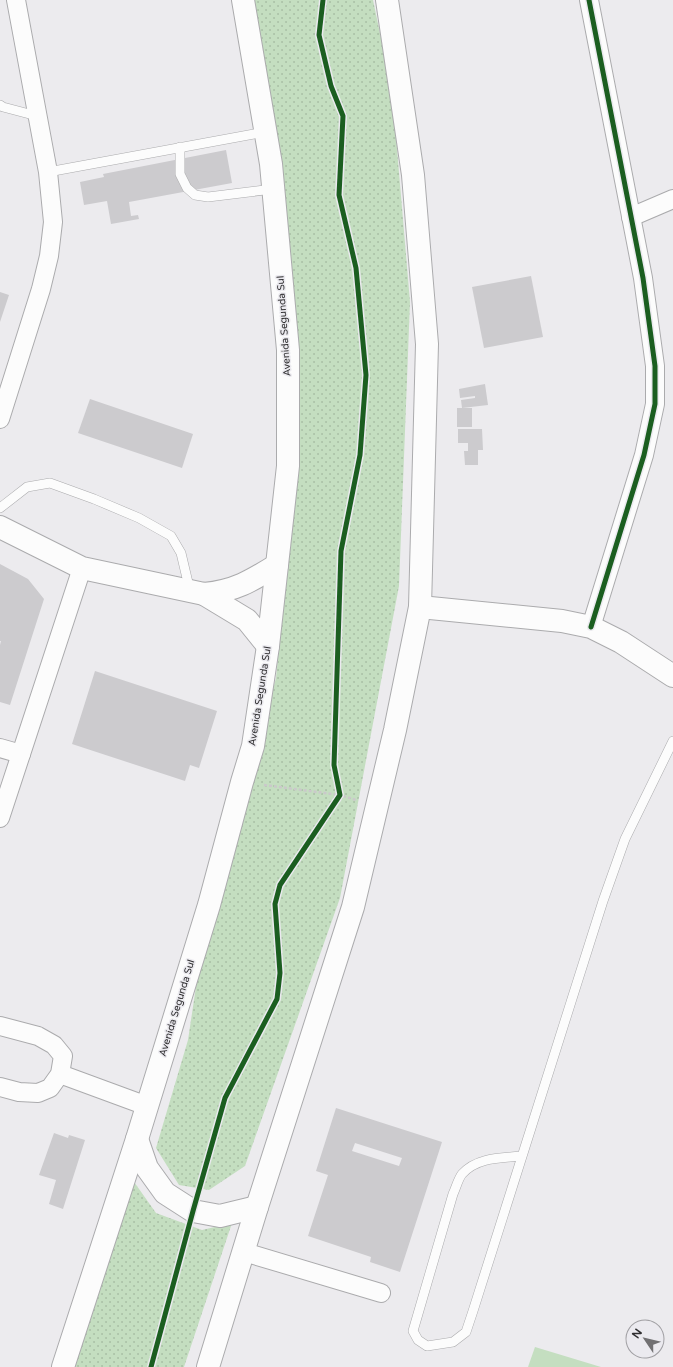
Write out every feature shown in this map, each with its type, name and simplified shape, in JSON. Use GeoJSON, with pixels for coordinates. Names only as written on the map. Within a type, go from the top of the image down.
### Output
{"type":"FeatureCollection","features":[{"type":"Feature","properties":{"kind":"main road","name":"Avenida Segunda Sul"},"geometry":{"type":"LineString","coordinates":[[63,1367],[137,1139],[209,905],[253,746],[268,646],[288,466],[288,350],[271,164],[244,0]]}},
{"type":"Feature","properties":{"kind":"main road"},"geometry":{"type":"LineString","coordinates":[[208,1367],[257,1207],[353,907],[396,730],[420,607],[427,344],[414,175],[387,0]]}},
{"type":"Feature","properties":{"kind":"main road"},"geometry":{"type":"LineString","coordinates":[[0,527],[82,568],[197,593],[221,592],[235,588],[251,581],[276,565]]}},
{"type":"Feature","properties":{"kind":"main road"},"geometry":{"type":"LineString","coordinates":[[197,593],[247,620],[268,646]]}},
{"type":"Feature","properties":{"kind":"main road"},"geometry":{"type":"LineString","coordinates":[[420,607],[562,621],[591,627],[621,642],[673,676]]}},
{"type":"Feature","properties":{"kind":"main road"},"geometry":{"type":"LineString","coordinates":[[137,1139],[147,1168],[165,1193],[193,1211],[220,1216],[257,1207]]}},
{"type":"Feature","properties":{"kind":"street"},"geometry":{"type":"LineString","coordinates":[[0,419],[41,289],[49,256],[53,222],[48,172],[16,0]]}},
{"type":"Feature","properties":{"kind":"street"},"geometry":{"type":"LineString","coordinates":[[589,0],[643,278],[655,366],[655,404],[644,455],[591,627]]}},
{"type":"Feature","properties":{"kind":"street"},"geometry":{"type":"LineString","coordinates":[[631,217],[673,199]]}},
{"type":"Feature","properties":{"kind":"street"},"geometry":{"type":"LineString","coordinates":[[0,818],[82,568]]}},
{"type":"Feature","properties":{"kind":"street"},"geometry":{"type":"LineString","coordinates":[[0,748],[21,754]]}},
{"type":"Feature","properties":{"kind":"street"},"geometry":{"type":"LineString","coordinates":[[0,1026],[38,1036],[54,1045],[63,1056],[60,1074],[50,1088],[38,1093],[19,1092],[0,1087]]}},
{"type":"Feature","properties":{"kind":"street"},"geometry":{"type":"LineString","coordinates":[[60,1074],[147,1106]]}},
{"type":"Feature","properties":{"kind":"street"},"geometry":{"type":"LineString","coordinates":[[244,1252],[381,1293]]}},
{"type":"Feature","properties":{"kind":"lane"},"geometry":{"type":"LineString","coordinates":[[0,105],[37,116]]}},
{"type":"Feature","properties":{"kind":"lane"},"geometry":{"type":"LineString","coordinates":[[48,172],[265,132]]}},
{"type":"Feature","properties":{"kind":"lane"},"geometry":{"type":"LineString","coordinates":[[180,147],[180,174],[187,188],[195,195],[208,198],[273,189]]}},
{"type":"Feature","properties":{"kind":"lane"},"geometry":{"type":"LineString","coordinates":[[0,508],[28,487],[50,483],[94,499],[139,518],[171,536],[181,553],[197,593]]}},
{"type":"Feature","properties":{"kind":"lane"},"geometry":{"type":"LineString","coordinates":[[522,1156],[482,1160],[462,1174],[453,1194],[413,1331],[418,1340],[427,1346],[453,1342],[466,1332],[624,839],[673,741]]}},
{"type":"Feature","properties":{"kind":"path"},"geometry":{"type":"LineString","coordinates":[[242,782],[340,795],[378,807]]}},
{"type":"Feature","properties":{"kind":"path"},"geometry":{"type":"LineString","coordinates":[[336,801],[340,795],[339,787]]}},
{"type":"Feature","properties":{"kind":"green space"},"geometry":{"type":"Polygon","coordinates":[[[253,0],[373,0],[392,90],[410,302],[399,586],[340,898],[245,1166],[209,1190],[179,1185],[156,1148],[188,1040],[200,960],[276,678],[299,445],[253,0]]]}},
{"type":"Feature","properties":{"kind":"green space"},"geometry":{"type":"Polygon","coordinates":[[[132,1179],[156,1213],[202,1230],[232,1223],[184,1367],[74,1367],[132,1179]]]}},
{"type":"Feature","properties":{"kind":"green space"},"geometry":{"type":"Polygon","coordinates":[[[535,1347],[601,1367],[528,1367],[535,1347]]]}},
{"type":"Feature","properties":{"kind":"building"},"geometry":{"type":"Polygon","coordinates":[[[226,150],[232,183],[129,202],[131,216],[138,215],[139,219],[111,224],[107,201],[84,205],[80,182],[104,177],[103,174],[226,150]]]}},
{"type":"Feature","properties":{"kind":"building"},"geometry":{"type":"Polygon","coordinates":[[[531,276],[543,337],[484,348],[472,287],[531,276]]]}},
{"type":"Feature","properties":{"kind":"building"},"geometry":{"type":"Polygon","coordinates":[[[0,292],[9,295],[0,322],[0,292]]]}},
{"type":"Feature","properties":{"kind":"building"},"geometry":{"type":"Polygon","coordinates":[[[485,384],[488,405],[462,408],[461,400],[475,398],[475,396],[460,398],[459,389],[485,384]]]}},
{"type":"Feature","properties":{"kind":"building"},"geometry":{"type":"Polygon","coordinates":[[[90,399],[193,434],[182,468],[78,433],[90,399]]]}},
{"type":"Feature","properties":{"kind":"building"},"geometry":{"type":"Polygon","coordinates":[[[457,408],[472,408],[472,427],[457,427],[457,408]]]}},
{"type":"Feature","properties":{"kind":"building"},"geometry":{"type":"Polygon","coordinates":[[[458,429],[482,429],[483,450],[478,450],[478,465],[465,465],[464,451],[468,451],[468,443],[458,443],[458,429]]]}},
{"type":"Feature","properties":{"kind":"building"},"geometry":{"type":"Polygon","coordinates":[[[0,564],[28,579],[44,599],[10,705],[0,702],[0,564]]]}},
{"type":"Feature","properties":{"kind":"building"},"geometry":{"type":"Polygon","coordinates":[[[95,671],[217,711],[199,768],[190,765],[185,781],[72,744],[95,671]]]}},
{"type":"Feature","properties":{"kind":"building"},"geometry":{"type":"Polygon","coordinates":[[[336,1108],[442,1142],[400,1272],[370,1262],[371,1257],[308,1236],[328,1175],[316,1171],[336,1108]],[[355,1143],[352,1151],[399,1166],[402,1158],[355,1143]]]}},
{"type":"Feature","properties":{"kind":"building"},"geometry":{"type":"Polygon","coordinates":[[[54,1133],[68,1138],[69,1135],[85,1140],[63,1209],[49,1204],[56,1180],[39,1175],[54,1133]]]}},
{"type":"Feature","properties":{"kind":"cycle path"},"geometry":{"type":"LineString","coordinates":[[151,1367],[225,1098],[277,999],[280,973],[275,904],[280,885],[340,795],[334,765],[341,551],[360,455],[366,375],[356,268],[339,195],[343,116],[331,86],[319,35],[323,0]]}},
{"type":"Feature","properties":{"kind":"cycle path"},"geometry":{"type":"LineString","coordinates":[[589,0],[643,278],[655,366],[655,404],[644,455],[591,627]]}}]}
